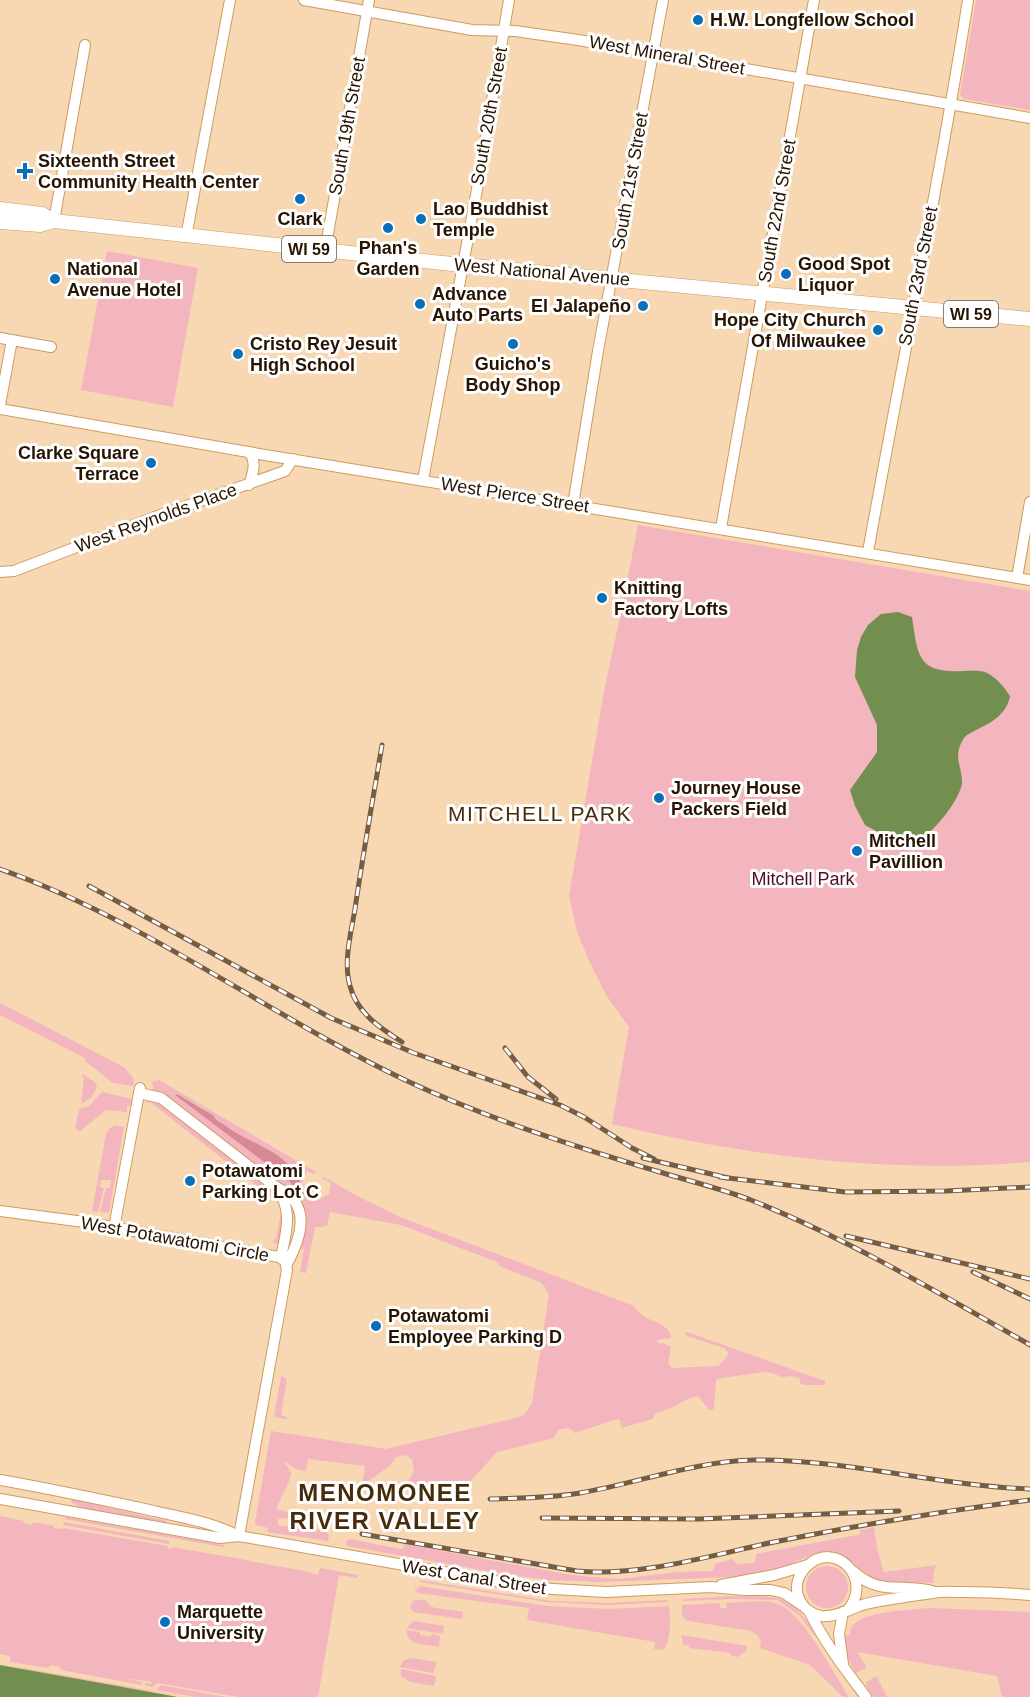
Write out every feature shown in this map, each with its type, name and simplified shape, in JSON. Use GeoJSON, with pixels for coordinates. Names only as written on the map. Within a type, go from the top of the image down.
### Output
{"type":"FeatureCollection","features":[{"type":"Feature","properties":{"kind":"main road","name":"West National Avenue"},"geometry":{"type":"LineString","coordinates":[[0,208],[42,214],[54,221]]}},
{"type":"Feature","properties":{"kind":"main road","name":"West National Avenue"},"geometry":{"type":"LineString","coordinates":[[0,222],[40,225],[54,221],[462,265],[1030,319]]}},
{"type":"Feature","properties":{"kind":"street"},"geometry":{"type":"LineString","coordinates":[[186,237],[230,0]]}},
{"type":"Feature","properties":{"kind":"street","name":"West Mineral Street"},"geometry":{"type":"LineString","coordinates":[[304,0],[368,6],[472,30],[526,32],[1030,118]]}},
{"type":"Feature","properties":{"kind":"street","name":"South 20th Street"},"geometry":{"type":"LineString","coordinates":[[423,480],[508,0]]}},
{"type":"Feature","properties":{"kind":"street","name":"South 21st Street"},"geometry":{"type":"LineString","coordinates":[[573,505],[663,0]]}},
{"type":"Feature","properties":{"kind":"street","name":"South 22nd Street"},"geometry":{"type":"LineString","coordinates":[[721,528],[814,0]]}},
{"type":"Feature","properties":{"kind":"street","name":"South 23rd Street"},"geometry":{"type":"LineString","coordinates":[[868,552],[952,104],[968,0]]}},
{"type":"Feature","properties":{"kind":"street","name":"South 19th Street"},"geometry":{"type":"LineString","coordinates":[[325,251],[368,6]]}},
{"type":"Feature","properties":{"kind":"street"},"geometry":{"type":"LineString","coordinates":[[54,221],[85,45]]}},
{"type":"Feature","properties":{"kind":"street"},"geometry":{"type":"LineString","coordinates":[[0,338],[51,347]]}},
{"type":"Feature","properties":{"kind":"street"},"geometry":{"type":"LineString","coordinates":[[0,407],[12,340]]}},
{"type":"Feature","properties":{"kind":"street","name":"West Pierce Street"},"geometry":{"type":"LineString","coordinates":[[0,407],[249,452],[1030,580]]}},
{"type":"Feature","properties":{"kind":"street"},"geometry":{"type":"LineString","coordinates":[[249,452],[253,457],[254,465],[249,485]]}},
{"type":"Feature","properties":{"kind":"street","name":"West Reynolds Place"},"geometry":{"type":"LineString","coordinates":[[0,572],[14,571],[152,518],[249,485],[285,471],[292,459]]}},
{"type":"Feature","properties":{"kind":"street"},"geometry":{"type":"LineString","coordinates":[[1017,578],[1030,502]]}},
{"type":"Feature","properties":{"kind":"street"},"geometry":{"type":"LineString","coordinates":[[114,1228],[139,1091],[161,1098],[294,1198],[301,1213],[296,1247],[284,1261]]}},
{"type":"Feature","properties":{"kind":"street","name":"West Potawatomi Circle"},"geometry":{"type":"LineString","coordinates":[[0,1211],[114,1228],[284,1261],[239,1536]]}},
{"type":"Feature","properties":{"kind":"street"},"geometry":{"type":"LineString","coordinates":[[2,1499],[3,1481]]}},
{"type":"Feature","properties":{"kind":"street","name":"West Canal Street"},"geometry":{"type":"LineString","coordinates":[[3,1481],[64,1491],[222,1527],[239,1536]]}},
{"type":"Feature","properties":{"kind":"street"},"geometry":{"type":"LineString","coordinates":[[61,1510],[64,1491]]}},
{"type":"Feature","properties":{"kind":"street","name":"West Canal Street"},"geometry":{"type":"LineString","coordinates":[[2,1499],[220,1538],[239,1536],[541,1589],[606,1592],[711,1587],[778,1591],[806,1608]]}},
{"type":"Feature","properties":{"kind":"street"},"geometry":{"type":"LineString","coordinates":[[866,1697],[832,1652],[797,1596],[797,1582],[808,1565],[822,1558],[834,1558],[844,1563],[862,1579],[876,1586],[922,1588],[935,1592],[1030,1595]]}},
{"type":"Feature","properties":{"kind":"street","name":"West Canal Street"},"geometry":{"type":"LineString","coordinates":[[711,1587],[774,1575],[808,1565]]}},
{"type":"Feature","properties":{"kind":"street"},"geometry":{"type":"LineString","coordinates":[[843,1664],[839,1634],[845,1611],[854,1601],[857,1591],[856,1579],[851,1570]]}},
{"type":"Feature","properties":{"kind":"street"},"geometry":{"type":"LineString","coordinates":[[806,1608],[822,1616],[878,1602],[912,1598],[935,1592]]}},
{"type":"Feature","properties":{"kind":"green space"},"geometry":{"type":"Polygon","coordinates":[[[976,0],[1030,0],[1030,110],[964,99],[960,95],[976,0]]]}},
{"type":"Feature","properties":{"kind":"green space"},"geometry":{"type":"Polygon","coordinates":[[[107,251],[198,268],[173,407],[81,390],[107,251]]]}},
{"type":"Feature","properties":{"kind":"green space","name":"Mitchell Park"},"geometry":{"type":"Polygon","coordinates":[[[638,525],[1030,591],[1030,1162],[924,1166],[819,1160],[716,1146],[612,1124],[629,1027],[606,995],[590,963],[577,932],[569,896],[604,691],[638,525]]]}},
{"type":"Feature","properties":{"kind":"green space"},"geometry":{"type":"Polygon","coordinates":[[[0,1003],[124,1067],[133,1078],[134,1086],[113,1083],[85,1061],[85,1058],[0,1015],[0,1003]]]}},
{"type":"Feature","properties":{"kind":"green space"},"geometry":{"type":"Polygon","coordinates":[[[82,1074],[95,1082],[97,1087],[91,1098],[81,1104],[84,1078],[82,1074]]]}},
{"type":"Feature","properties":{"kind":"green space"},"geometry":{"type":"Polygon","coordinates":[[[159,1080],[316,1172],[315,1174],[307,1171],[302,1183],[312,1198],[317,1200],[329,1194],[331,1183],[322,1178],[324,1177],[400,1217],[634,1306],[643,1316],[668,1330],[671,1338],[657,1340],[658,1343],[671,1347],[668,1363],[672,1368],[718,1366],[727,1357],[728,1352],[724,1348],[687,1336],[684,1332],[687,1332],[825,1381],[825,1385],[804,1385],[801,1384],[799,1378],[782,1377],[764,1372],[722,1378],[716,1380],[712,1410],[709,1410],[698,1396],[655,1414],[653,1419],[621,1428],[620,1420],[617,1419],[575,1433],[569,1428],[558,1430],[554,1438],[497,1452],[468,1484],[444,1495],[404,1487],[414,1472],[412,1460],[406,1455],[396,1457],[391,1465],[366,1483],[363,1480],[365,1466],[308,1459],[306,1471],[296,1469],[283,1461],[291,1475],[276,1509],[295,1514],[297,1517],[278,1519],[278,1525],[323,1530],[329,1535],[328,1541],[267,1532],[268,1528],[255,1523],[271,1431],[386,1449],[524,1415],[532,1403],[549,1295],[540,1282],[499,1266],[499,1263],[401,1225],[330,1212],[327,1225],[315,1227],[306,1273],[300,1272],[304,1249],[299,1248],[304,1218],[291,1192],[164,1094],[152,1090],[154,1087],[151,1082],[159,1080]],[[175,1095],[289,1181],[302,1196],[304,1195],[301,1181],[287,1162],[242,1138],[206,1110],[175,1095]]]}},
{"type":"Feature","properties":{"kind":"green space"},"geometry":{"type":"Polygon","coordinates":[[[102,1092],[132,1099],[127,1112],[106,1110],[79,1132],[75,1128],[79,1109],[89,1106],[102,1092]]]}},
{"type":"Feature","properties":{"kind":"green space"},"geometry":{"type":"Polygon","coordinates":[[[147,1100],[159,1103],[276,1195],[282,1207],[150,1102],[146,1103],[147,1100]]]}},
{"type":"Feature","properties":{"kind":"green space"},"geometry":{"type":"Polygon","coordinates":[[[116,1125],[124,1127],[109,1213],[100,1212],[106,1188],[110,1188],[111,1180],[101,1180],[100,1187],[104,1188],[98,1212],[92,1211],[106,1134],[116,1125]]]}},
{"type":"Feature","properties":{"kind":"green space"},"geometry":{"type":"Polygon","coordinates":[[[282,1208],[281,1244],[273,1243],[276,1239],[282,1208]]]}},
{"type":"Feature","properties":{"kind":"green space"},"geometry":{"type":"Polygon","coordinates":[[[281,1376],[287,1379],[281,1415],[287,1419],[274,1417],[281,1376]]]}},
{"type":"Feature","properties":{"kind":"green space"},"geometry":{"type":"Polygon","coordinates":[[[72,1499],[167,1521],[166,1524],[81,1508],[71,1502],[72,1499]]]}},
{"type":"Feature","properties":{"kind":"green space","name":"Marquette University"},"geometry":{"type":"Polygon","coordinates":[[[0,1516],[32,1525],[33,1522],[54,1526],[54,1528],[168,1546],[172,1549],[172,1547],[252,1561],[252,1563],[318,1575],[320,1568],[358,1575],[358,1578],[339,1575],[318,1697],[238,1697],[158,1683],[152,1687],[145,1685],[152,1682],[121,1677],[142,1682],[142,1685],[61,1670],[60,1667],[51,1665],[48,1668],[10,1662],[10,1656],[0,1654],[0,1516]]]}},
{"type":"Feature","properties":{"kind":"green space"},"geometry":{"type":"Polygon","coordinates":[[[66,1517],[224,1545],[223,1547],[64,1519],[66,1517]]]}},
{"type":"Feature","properties":{"kind":"green space"},"geometry":{"type":"Polygon","coordinates":[[[64,1522],[169,1541],[169,1544],[63,1525],[64,1522]]]}},
{"type":"Feature","properties":{"kind":"green space"},"geometry":{"type":"Polygon","coordinates":[[[874,1527],[877,1549],[884,1572],[937,1565],[934,1570],[933,1583],[878,1581],[847,1558],[829,1552],[816,1553],[778,1569],[733,1577],[599,1582],[549,1580],[347,1546],[346,1541],[350,1539],[400,1549],[403,1549],[404,1544],[565,1574],[619,1579],[678,1572],[713,1571],[715,1564],[732,1559],[737,1564],[755,1563],[756,1554],[857,1535],[860,1534],[860,1530],[874,1527]]]}},
{"type":"Feature","properties":{"kind":"green space"},"geometry":{"type":"Polygon","coordinates":[[[827,1566],[842,1572],[848,1587],[842,1602],[827,1608],[812,1602],[806,1587],[812,1572],[827,1566]]]}},
{"type":"Feature","properties":{"kind":"green space"},"geometry":{"type":"Polygon","coordinates":[[[420,1580],[551,1601],[608,1603],[667,1600],[669,1602],[609,1605],[547,1602],[420,1582],[420,1580]]]}},
{"type":"Feature","properties":{"kind":"green space"},"geometry":{"type":"Polygon","coordinates":[[[419,1586],[547,1606],[609,1609],[669,1606],[669,1635],[663,1650],[654,1649],[655,1642],[527,1620],[529,1608],[418,1593],[414,1588],[418,1589],[419,1586]]]}},
{"type":"Feature","properties":{"kind":"green space"},"geometry":{"type":"Polygon","coordinates":[[[763,1596],[783,1600],[799,1612],[817,1635],[814,1635],[799,1615],[777,1600],[682,1601],[683,1599],[763,1596]]]}},
{"type":"Feature","properties":{"kind":"green space"},"geometry":{"type":"Polygon","coordinates":[[[414,1600],[425,1600],[431,1607],[463,1612],[462,1619],[413,1612],[410,1606],[414,1600]]]}},
{"type":"Feature","properties":{"kind":"green space"},"geometry":{"type":"Polygon","coordinates":[[[766,1602],[778,1604],[788,1610],[807,1631],[849,1697],[843,1697],[810,1665],[760,1648],[761,1640],[751,1631],[689,1621],[682,1615],[682,1605],[720,1603],[720,1608],[727,1608],[726,1603],[766,1602]]]}},
{"type":"Feature","properties":{"kind":"green space"},"geometry":{"type":"Polygon","coordinates":[[[930,1608],[1030,1612],[1030,1697],[1002,1697],[997,1676],[857,1652],[866,1668],[856,1673],[847,1657],[843,1636],[850,1635],[855,1623],[880,1614],[930,1608]]]}},
{"type":"Feature","properties":{"kind":"green space"},"geometry":{"type":"Polygon","coordinates":[[[413,1621],[444,1626],[443,1634],[407,1628],[413,1621]]]}},
{"type":"Feature","properties":{"kind":"green space"},"geometry":{"type":"Polygon","coordinates":[[[406,1630],[420,1632],[420,1635],[431,1637],[432,1634],[440,1636],[439,1647],[415,1643],[408,1638],[406,1630]]]}},
{"type":"Feature","properties":{"kind":"green space"},"geometry":{"type":"Polygon","coordinates":[[[681,1635],[747,1646],[746,1651],[738,1657],[730,1653],[689,1648],[689,1645],[684,1646],[681,1635]]]}},
{"type":"Feature","properties":{"kind":"green space"},"geometry":{"type":"Polygon","coordinates":[[[411,1658],[437,1662],[433,1673],[400,1667],[403,1661],[411,1658]]]}},
{"type":"Feature","properties":{"kind":"green space"},"geometry":{"type":"Polygon","coordinates":[[[0,1664],[187,1697],[90,1682],[0,1664]]]}},
{"type":"Feature","properties":{"kind":"green space"},"geometry":{"type":"Polygon","coordinates":[[[401,1669],[436,1676],[434,1686],[410,1682],[401,1676],[401,1669]]]}},
{"type":"Feature","properties":{"kind":"green space"},"geometry":{"type":"Polygon","coordinates":[[[877,1677],[887,1697],[874,1697],[866,1686],[866,1683],[877,1677]]]}},
{"type":"Feature","properties":{"kind":"green space"},"geometry":{"type":"Polygon","coordinates":[[[161,1685],[226,1697],[196,1697],[156,1690],[161,1685]]]}},
{"type":"Feature","properties":{"kind":"shaded area"},"geometry":{"type":"Polygon","coordinates":[[[898,612],[912,617],[919,653],[929,666],[949,671],[985,672],[997,680],[1010,696],[1006,708],[998,717],[968,735],[960,745],[958,756],[962,776],[961,788],[947,813],[927,834],[900,844],[865,825],[850,790],[877,752],[877,725],[855,677],[857,650],[868,625],[881,614],[898,612]]]}},
{"type":"Feature","properties":{"kind":"shaded area"},"geometry":{"type":"Polygon","coordinates":[[[177,1094],[283,1160],[293,1169],[304,1195],[302,1196],[289,1181],[175,1095],[177,1094]]]}},
{"type":"Feature","properties":{"kind":"shaded area"},"geometry":{"type":"Polygon","coordinates":[[[0,1665],[178,1697],[0,1697],[0,1665]]]}},
{"type":"Feature","properties":{"kind":"railway"},"geometry":{"type":"LineString","coordinates":[[382,745],[347,967],[350,986],[358,1004],[370,1019],[402,1042]]}},
{"type":"Feature","properties":{"kind":"railway"},"geometry":{"type":"LineString","coordinates":[[0,869],[105,914],[304,1027],[405,1080],[532,1131],[729,1192],[787,1215],[893,1268],[1030,1345]]}},
{"type":"Feature","properties":{"kind":"railway"},"geometry":{"type":"LineString","coordinates":[[89,886],[331,1018],[414,1053],[560,1105],[654,1159]]}},
{"type":"Feature","properties":{"kind":"railway"},"geometry":{"type":"LineString","coordinates":[[505,1048],[528,1077],[556,1099]]}},
{"type":"Feature","properties":{"kind":"railway"},"geometry":{"type":"LineString","coordinates":[[643,1158],[728,1178]]}},
{"type":"Feature","properties":{"kind":"railway"},"geometry":{"type":"LineString","coordinates":[[720,1177],[845,1192],[1030,1187]]}},
{"type":"Feature","properties":{"kind":"railway"},"geometry":{"type":"LineString","coordinates":[[846,1236],[1030,1279]]}},
{"type":"Feature","properties":{"kind":"railway"},"geometry":{"type":"LineString","coordinates":[[973,1272],[1030,1299]]}},
{"type":"Feature","properties":{"kind":"railway"},"geometry":{"type":"LineString","coordinates":[[490,1499],[569,1495],[710,1464],[754,1460],[823,1464],[961,1483],[1030,1489]]}},
{"type":"Feature","properties":{"kind":"railway"},"geometry":{"type":"LineString","coordinates":[[362,1534],[577,1571],[626,1571],[676,1564],[870,1524],[1030,1500]]}},
{"type":"Feature","properties":{"kind":"railway"},"geometry":{"type":"LineString","coordinates":[[542,1518],[699,1519],[899,1511]]}},
{"type":"Feature","properties":{"kind":"place","name":"H.W. Longfellow School"},"geometry":{"type":"Point","coordinates":[698,20]}},
{"type":"Feature","properties":{"kind":"place","name":"Sixteenth Street Community Health Center"},"geometry":{"type":"Point","coordinates":[25,171]}},
{"type":"Feature","properties":{"kind":"place","name":"Clark"},"geometry":{"type":"Point","coordinates":[300,199]}},
{"type":"Feature","properties":{"kind":"place","name":"Lao Buddhist Temple"},"geometry":{"type":"Point","coordinates":[421,219]}},
{"type":"Feature","properties":{"kind":"place","name":"Phan's Garden"},"geometry":{"type":"Point","coordinates":[388,228]}},
{"type":"Feature","properties":{"kind":"place","name":"Good Spot Liquor"},"geometry":{"type":"Point","coordinates":[786,274]}},
{"type":"Feature","properties":{"kind":"place","name":"National Avenue Hotel"},"geometry":{"type":"Point","coordinates":[55,279]}},
{"type":"Feature","properties":{"kind":"place","name":"Advance Auto Parts"},"geometry":{"type":"Point","coordinates":[420,304]}},
{"type":"Feature","properties":{"kind":"place","name":"El Jalapeño"},"geometry":{"type":"Point","coordinates":[643,306]}},
{"type":"Feature","properties":{"kind":"place","name":"Hope City Church Of Milwaukee"},"geometry":{"type":"Point","coordinates":[878,330]}},
{"type":"Feature","properties":{"kind":"place","name":"Guicho's Body Shop"},"geometry":{"type":"Point","coordinates":[513,344]}},
{"type":"Feature","properties":{"kind":"place","name":"Cristo Rey Jesuit High School"},"geometry":{"type":"Point","coordinates":[238,354]}},
{"type":"Feature","properties":{"kind":"place","name":"Clarke Square Terrace"},"geometry":{"type":"Point","coordinates":[151,463]}},
{"type":"Feature","properties":{"kind":"place","name":"Knitting Factory Lofts"},"geometry":{"type":"Point","coordinates":[602,598]}},
{"type":"Feature","properties":{"kind":"place","name":"Journey House Packers Field"},"geometry":{"type":"Point","coordinates":[659,798]}},
{"type":"Feature","properties":{"kind":"place","name":"Mitchell Pavillion"},"geometry":{"type":"Point","coordinates":[857,851]}},
{"type":"Feature","properties":{"kind":"place","name":"Potawatomi Parking Lot C"},"geometry":{"type":"Point","coordinates":[190,1181]}},
{"type":"Feature","properties":{"kind":"place","name":"Potawatomi Employee Parking D"},"geometry":{"type":"Point","coordinates":[376,1326]}},
{"type":"Feature","properties":{"kind":"place","name":"Marquette University"},"geometry":{"type":"Point","coordinates":[165,1622]}},
{"type":"Feature","properties":{"kind":"district","name":"MITCHELL PARK"},"geometry":{"type":"Point","coordinates":[540,813]}},
{"type":"Feature","properties":{"kind":"district","name":"MENOMONEE RIVER VALLEY"},"geometry":{"type":"Point","coordinates":[385,1506]}}]}
